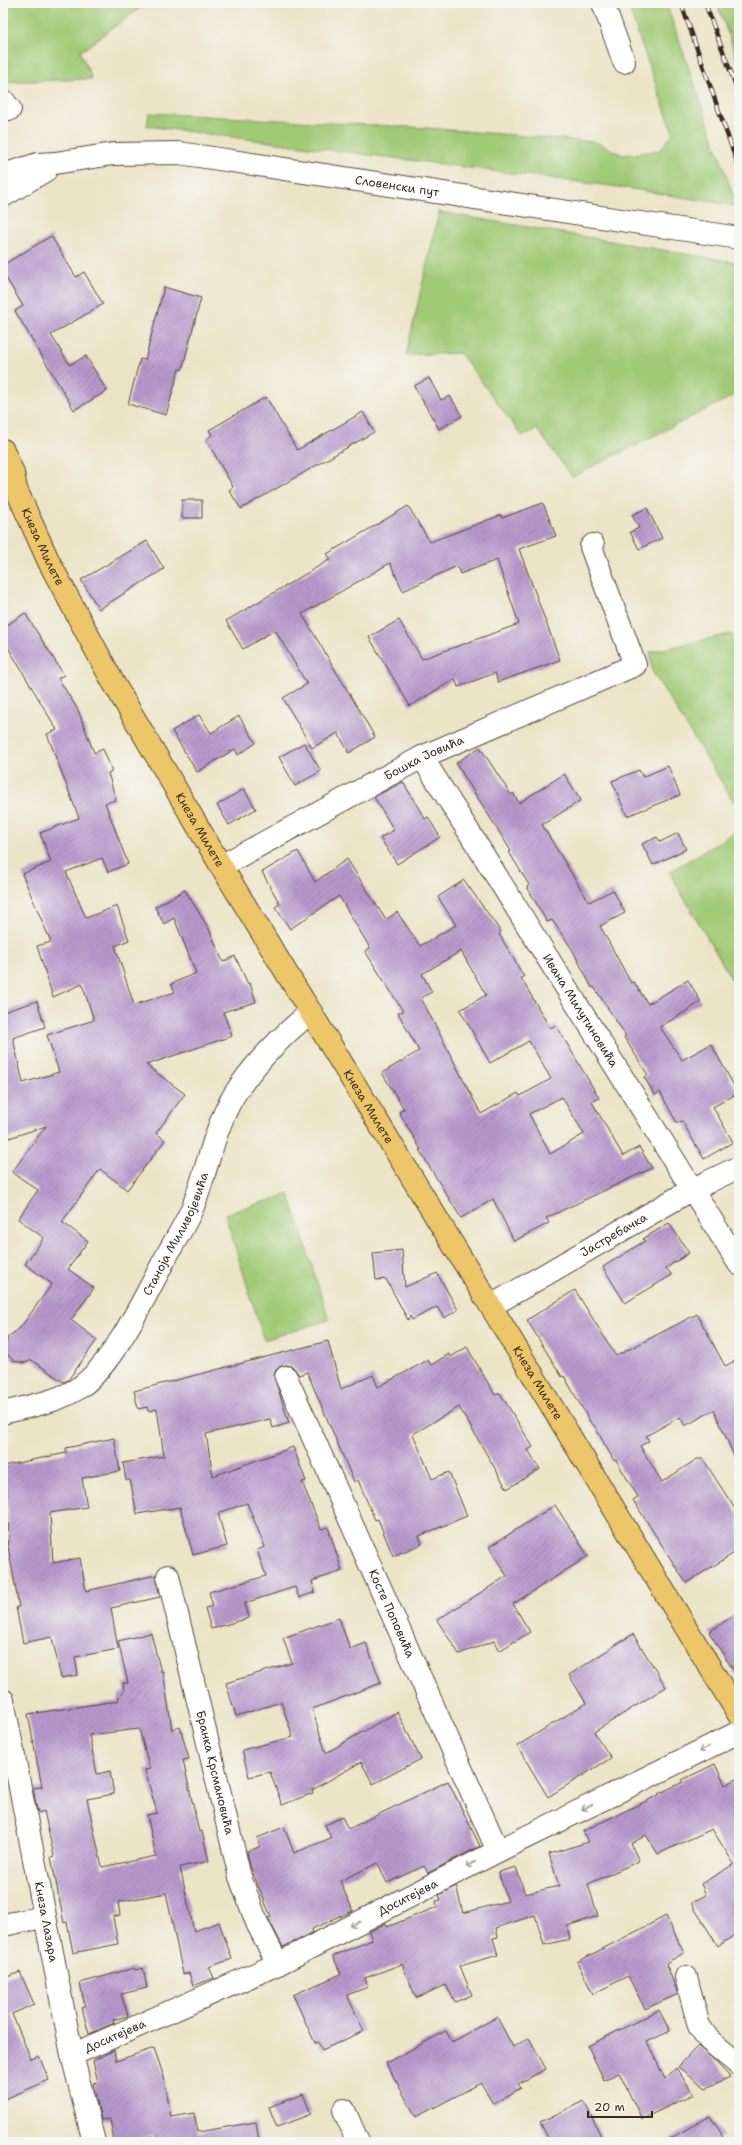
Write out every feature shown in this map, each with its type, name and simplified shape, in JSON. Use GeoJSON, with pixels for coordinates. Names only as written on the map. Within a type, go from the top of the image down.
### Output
{"type":"FeatureCollection","features":[{"type":"Feature","properties":{"kind":"main road","name":"Кнеза Милете"},"geometry":{"type":"LineString","coordinates":[[3,450],[13,473],[9,484],[49,562],[113,682],[220,866],[491,1306],[739,1714]]}},
{"type":"Feature","properties":{"kind":"street"},"geometry":{"type":"LineString","coordinates":[[603,3],[624,62]]}},
{"type":"Feature","properties":{"kind":"street","name":"Словенски пут"},"geometry":{"type":"LineString","coordinates":[[55,164],[114,154],[179,153],[739,238]]}},
{"type":"Feature","properties":{"kind":"street"},"geometry":{"type":"LineString","coordinates":[[3,175],[38,164],[55,164]]}},
{"type":"Feature","properties":{"kind":"street"},"geometry":{"type":"LineString","coordinates":[[3,196],[55,164]]}},
{"type":"Feature","properties":{"kind":"street","name":"Бошка Јовића"},"geometry":{"type":"LineString","coordinates":[[220,866],[422,757],[634,665],[591,547],[593,545]]}},
{"type":"Feature","properties":{"kind":"street","name":"Ивана Милутиновића"},"geometry":{"type":"LineString","coordinates":[[422,757],[691,1190],[739,1264]]}},
{"type":"Feature","properties":{"kind":"street","name":"Станоја Миливојевића"},"geometry":{"type":"LineString","coordinates":[[3,1413],[56,1398],[79,1388],[96,1374],[129,1326],[194,1205],[211,1148],[227,1109],[240,1086],[285,1033],[311,1012]]}},
{"type":"Feature","properties":{"kind":"street","name":"Јастребачка"},"geometry":{"type":"LineString","coordinates":[[491,1306],[691,1190],[739,1167]]}},
{"type":"Feature","properties":{"kind":"street","name":"Косте Поповића"},"geometry":{"type":"LineString","coordinates":[[286,1377],[498,1851]]}},
{"type":"Feature","properties":{"kind":"street","name":"Бранка Крсмановића"},"geometry":{"type":"LineString","coordinates":[[168,1576],[240,1877],[257,1923],[278,1964]]}},
{"type":"Feature","properties":{"kind":"street","name":"Кнеза Лазара"},"geometry":{"type":"LineString","coordinates":[[3,1700],[72,2055],[94,2142]]}},
{"type":"Feature","properties":{"kind":"street","name":"Доситејева"},"geometry":{"type":"LineString","coordinates":[[72,2055],[278,1964],[498,1851],[739,1732]]}},
{"type":"Feature","properties":{"kind":"street"},"geometry":{"type":"LineString","coordinates":[[3,1925],[44,1916]]}},
{"type":"Feature","properties":{"kind":"street"},"geometry":{"type":"LineString","coordinates":[[686,1977],[699,2026],[709,2040],[739,2065]]}},
{"type":"Feature","properties":{"kind":"street"},"geometry":{"type":"LineString","coordinates":[[344,2110],[358,2142]]}},
{"type":"Feature","properties":{"kind":"green space"},"geometry":{"type":"Polygon","coordinates":[[[3,3],[147,3],[80,52],[92,79],[5,82],[3,79],[3,3]]]}},
{"type":"Feature","properties":{"kind":"green space"},"geometry":{"type":"Polygon","coordinates":[[[627,3],[666,3],[737,206],[625,188],[147,126],[149,113],[427,128],[596,142],[623,155],[661,150],[673,133],[627,3]]]}},
{"type":"Feature","properties":{"kind":"green space"},"geometry":{"type":"Polygon","coordinates":[[[717,3],[739,3],[739,65],[717,3]]]}},
{"type":"Feature","properties":{"kind":"green space"},"geometry":{"type":"Polygon","coordinates":[[[439,212],[739,263],[739,393],[572,477],[537,429],[522,436],[460,353],[406,355],[439,212]]]}},
{"type":"Feature","properties":{"kind":"green space"},"geometry":{"type":"Polygon","coordinates":[[[730,634],[739,640],[739,810],[652,671],[650,652],[730,634]]]}},
{"type":"Feature","properties":{"kind":"green space"},"geometry":{"type":"Polygon","coordinates":[[[739,830],[739,992],[669,872],[739,830]]]}},
{"type":"Feature","properties":{"kind":"green space"},"geometry":{"type":"Polygon","coordinates":[[[289,1194],[329,1320],[264,1340],[225,1214],[289,1194]]]}},
{"type":"Feature","properties":{"kind":"building"},"geometry":{"type":"Polygon","coordinates":[[[51,236],[76,277],[84,272],[103,304],[51,335],[70,365],[86,356],[107,391],[74,410],[15,311],[23,306],[3,273],[3,265],[51,236]]]}},
{"type":"Feature","properties":{"kind":"building"},"geometry":{"type":"Polygon","coordinates":[[[164,287],[201,298],[182,370],[179,369],[166,415],[128,404],[140,359],[145,360],[164,287]]]}},
{"type":"Feature","properties":{"kind":"building"},"geometry":{"type":"Polygon","coordinates":[[[429,378],[441,400],[450,396],[462,416],[439,429],[414,386],[429,378]]]}},
{"type":"Feature","properties":{"kind":"building"},"geometry":{"type":"Polygon","coordinates":[[[266,397],[297,450],[363,412],[374,432],[241,509],[229,490],[233,487],[206,439],[212,435],[209,430],[266,397]]]}},
{"type":"Feature","properties":{"kind":"building"},"geometry":{"type":"Polygon","coordinates":[[[182,500],[202,500],[202,518],[182,518],[182,500]]]}},
{"type":"Feature","properties":{"kind":"building"},"geometry":{"type":"Polygon","coordinates":[[[543,503],[556,536],[519,549],[560,660],[498,682],[495,673],[458,687],[455,679],[410,706],[369,637],[399,620],[422,659],[519,624],[497,560],[460,574],[457,566],[403,591],[390,563],[302,614],[375,737],[349,753],[338,733],[312,748],[283,698],[307,684],[275,630],[243,649],[226,621],[331,559],[327,554],[408,506],[430,542],[501,515],[502,518],[543,503]]]}},
{"type":"Feature","properties":{"kind":"building"},"geometry":{"type":"Polygon","coordinates":[[[647,508],[662,538],[639,549],[630,532],[639,528],[632,515],[647,508]]]}},
{"type":"Feature","properties":{"kind":"building"},"geometry":{"type":"Polygon","coordinates":[[[147,541],[164,569],[99,609],[81,580],[147,541]]]}},
{"type":"Feature","properties":{"kind":"building"},"geometry":{"type":"Polygon","coordinates":[[[25,613],[64,675],[58,678],[78,710],[94,753],[103,749],[112,771],[108,773],[116,800],[105,803],[128,864],[108,872],[102,858],[66,872],[86,918],[117,906],[129,940],[115,946],[134,1005],[175,992],[171,984],[196,973],[174,918],[164,924],[155,907],[185,890],[209,929],[223,962],[235,956],[248,984],[250,983],[256,1002],[223,1012],[232,1036],[146,1065],[185,1094],[156,1133],[165,1140],[127,1190],[100,1169],[62,1222],[88,1241],[68,1269],[94,1288],[71,1320],[97,1340],[68,1380],[63,1382],[32,1360],[25,1363],[14,1361],[6,1353],[5,1347],[8,1337],[20,1328],[52,1284],[25,1264],[44,1238],[18,1219],[38,1190],[12,1172],[46,1126],[3,1140],[3,1012],[37,1001],[45,1027],[13,1038],[23,1083],[59,1072],[47,1035],[94,1020],[82,984],[53,997],[37,946],[51,942],[22,874],[51,862],[40,833],[79,818],[47,734],[57,730],[3,639],[3,628],[25,613]]]}},
{"type":"Feature","properties":{"kind":"building"},"geometry":{"type":"Polygon","coordinates":[[[199,715],[211,733],[239,716],[256,743],[238,755],[235,749],[197,772],[172,731],[199,715]]]}},
{"type":"Feature","properties":{"kind":"building"},"geometry":{"type":"Polygon","coordinates":[[[304,743],[321,771],[295,786],[279,757],[304,743]]]}},
{"type":"Feature","properties":{"kind":"building"},"geometry":{"type":"Polygon","coordinates":[[[480,747],[511,795],[513,793],[519,803],[564,774],[581,800],[542,825],[589,902],[613,890],[625,913],[600,926],[631,983],[634,982],[648,1004],[688,980],[701,1002],[660,1027],[682,1060],[711,1044],[738,1093],[713,1107],[733,1142],[704,1159],[682,1121],[677,1123],[660,1092],[655,1095],[644,1077],[648,1075],[624,1037],[626,1036],[594,987],[592,988],[572,949],[552,920],[547,922],[527,887],[529,885],[509,852],[511,851],[456,763],[480,747]]]}},
{"type":"Feature","properties":{"kind":"building"},"geometry":{"type":"Polygon","coordinates":[[[668,766],[680,795],[627,816],[612,781],[639,770],[643,777],[668,766]]]}},
{"type":"Feature","properties":{"kind":"building"},"geometry":{"type":"Polygon","coordinates":[[[403,782],[425,819],[428,817],[440,837],[397,864],[380,838],[394,830],[374,797],[403,782]]]}},
{"type":"Feature","properties":{"kind":"building"},"geometry":{"type":"Polygon","coordinates":[[[244,789],[256,809],[229,825],[217,805],[244,789]]]}},
{"type":"Feature","properties":{"kind":"building"},"geometry":{"type":"Polygon","coordinates":[[[678,833],[686,849],[653,865],[642,844],[657,837],[660,842],[678,833]]]}},
{"type":"Feature","properties":{"kind":"building"},"geometry":{"type":"Polygon","coordinates":[[[298,851],[315,882],[347,859],[386,920],[397,912],[420,946],[456,925],[438,897],[464,880],[501,932],[499,934],[524,977],[521,978],[550,1028],[556,1025],[599,1098],[592,1102],[623,1156],[639,1147],[652,1168],[546,1218],[549,1223],[514,1241],[493,1199],[461,1218],[419,1150],[421,1150],[399,1112],[404,1109],[382,1073],[419,1051],[398,1013],[403,1011],[365,951],[370,948],[339,896],[290,929],[275,907],[280,904],[262,872],[298,851]],[[461,951],[422,974],[432,992],[421,998],[481,1114],[518,1093],[520,1096],[551,1079],[529,1041],[490,1063],[460,1010],[486,995],[461,951]],[[562,1097],[529,1114],[550,1154],[584,1134],[562,1097]]]}},
{"type":"Feature","properties":{"kind":"building"},"geometry":{"type":"Polygon","coordinates":[[[669,1223],[689,1253],[666,1268],[672,1275],[625,1303],[603,1267],[645,1241],[643,1239],[669,1223]]]}},
{"type":"Feature","properties":{"kind":"building"},"geometry":{"type":"Polygon","coordinates":[[[402,1250],[405,1287],[437,1273],[458,1310],[444,1318],[437,1307],[412,1320],[410,1316],[408,1320],[386,1279],[376,1280],[373,1253],[402,1250]]]}},
{"type":"Feature","properties":{"kind":"building"},"geometry":{"type":"Polygon","coordinates":[[[575,1290],[616,1356],[697,1314],[725,1366],[739,1359],[739,1467],[714,1410],[685,1426],[680,1417],[646,1436],[649,1441],[640,1446],[662,1482],[697,1459],[703,1459],[739,1515],[739,1550],[686,1583],[633,1500],[638,1497],[616,1460],[614,1461],[564,1376],[562,1377],[527,1320],[575,1290]]]}},
{"type":"Feature","properties":{"kind":"building"},"geometry":{"type":"Polygon","coordinates":[[[328,1341],[341,1389],[373,1375],[378,1387],[428,1360],[431,1365],[449,1354],[451,1357],[467,1347],[495,1395],[500,1393],[533,1447],[528,1450],[540,1469],[507,1489],[459,1407],[413,1434],[432,1479],[449,1472],[467,1516],[419,1536],[422,1544],[393,1556],[378,1519],[375,1520],[358,1480],[354,1482],[307,1372],[299,1375],[293,1367],[287,1365],[281,1366],[276,1370],[274,1376],[289,1423],[273,1428],[270,1419],[206,1434],[213,1476],[293,1447],[306,1481],[302,1482],[321,1529],[328,1527],[342,1571],[312,1581],[315,1592],[299,1598],[295,1587],[245,1603],[249,1618],[211,1629],[205,1608],[213,1606],[209,1592],[266,1576],[257,1550],[265,1547],[247,1503],[218,1513],[227,1546],[193,1555],[180,1507],[137,1514],[130,1480],[126,1480],[123,1463],[164,1456],[157,1409],[148,1411],[147,1407],[138,1409],[134,1391],[328,1341]]]}},
{"type":"Feature","properties":{"kind":"building"},"geometry":{"type":"Polygon","coordinates":[[[114,1438],[120,1471],[82,1478],[87,1507],[50,1513],[53,1563],[80,1558],[86,1591],[156,1575],[160,1597],[111,1608],[118,1649],[75,1657],[78,1675],[61,1678],[52,1637],[23,1643],[16,1607],[19,1607],[7,1541],[9,1540],[7,1487],[3,1488],[3,1466],[66,1453],[66,1448],[114,1438]]]}},
{"type":"Feature","properties":{"kind":"building"},"geometry":{"type":"Polygon","coordinates":[[[555,1505],[588,1556],[513,1604],[530,1632],[499,1651],[494,1641],[459,1654],[437,1620],[507,1576],[489,1547],[555,1505]]]}},
{"type":"Feature","properties":{"kind":"building"},"geometry":{"type":"Polygon","coordinates":[[[739,1612],[739,1679],[709,1632],[739,1612]]]}},
{"type":"Feature","properties":{"kind":"building"},"geometry":{"type":"Polygon","coordinates":[[[339,1618],[350,1649],[366,1643],[381,1683],[312,1709],[326,1753],[397,1712],[421,1759],[373,1784],[361,1762],[312,1790],[313,1793],[282,1805],[270,1772],[249,1777],[242,1750],[293,1737],[281,1702],[236,1716],[226,1683],[292,1663],[283,1638],[339,1618]]]}},
{"type":"Feature","properties":{"kind":"building"},"geometry":{"type":"Polygon","coordinates":[[[151,1633],[161,1672],[163,1671],[172,1730],[180,1727],[189,1759],[183,1760],[199,1832],[202,1831],[209,1861],[180,1867],[194,1931],[219,1922],[232,1959],[209,1967],[214,1978],[193,1986],[189,1973],[183,1974],[166,1893],[118,1902],[120,1915],[113,1917],[118,1944],[73,1953],[67,1922],[64,1923],[51,1857],[54,1856],[44,1811],[38,1813],[33,1788],[42,1787],[28,1714],[118,1701],[119,1695],[124,1691],[123,1683],[128,1683],[118,1641],[151,1633]],[[139,1729],[89,1735],[97,1774],[110,1771],[114,1794],[87,1799],[102,1867],[156,1856],[147,1815],[157,1813],[145,1770],[150,1769],[139,1729]]]}},
{"type":"Feature","properties":{"kind":"building"},"geometry":{"type":"Polygon","coordinates":[[[633,1634],[666,1687],[594,1732],[611,1758],[548,1797],[517,1746],[586,1703],[569,1675],[633,1634]]]}},
{"type":"Feature","properties":{"kind":"building"},"geometry":{"type":"Polygon","coordinates":[[[715,1764],[725,1785],[739,1778],[739,1932],[718,1946],[691,1903],[706,1895],[701,1884],[734,1864],[712,1829],[658,1854],[646,1835],[631,1844],[639,1861],[588,1884],[598,1916],[567,1926],[570,1939],[544,1945],[535,1915],[496,1928],[498,1937],[493,1938],[498,1955],[460,1966],[472,1995],[455,2002],[446,1985],[416,1998],[402,1964],[365,1978],[368,1987],[347,1995],[364,2031],[322,2050],[318,2042],[315,2043],[293,1995],[341,1974],[333,1956],[372,1940],[369,1932],[386,1923],[387,1927],[437,1907],[436,1901],[441,1900],[439,1895],[456,1886],[463,1913],[508,1901],[498,1872],[516,1867],[525,1894],[559,1886],[549,1854],[588,1842],[583,1831],[659,1795],[658,1794],[683,1782],[682,1780],[715,1764]]]}},
{"type":"Feature","properties":{"kind":"building"},"geometry":{"type":"Polygon","coordinates":[[[448,1781],[480,1846],[428,1873],[424,1866],[387,1883],[378,1863],[340,1881],[353,1911],[312,1929],[313,1932],[283,1947],[268,1918],[271,1917],[250,1866],[247,1852],[261,1846],[257,1838],[284,1827],[294,1853],[331,1838],[325,1825],[342,1817],[348,1829],[448,1781]]]}},
{"type":"Feature","properties":{"kind":"building"},"geometry":{"type":"Polygon","coordinates":[[[666,1916],[684,1953],[666,1963],[678,1994],[645,2009],[628,1976],[593,1994],[577,1962],[666,1916]]]}},
{"type":"Feature","properties":{"kind":"building"},"geometry":{"type":"Polygon","coordinates":[[[134,1968],[135,1970],[143,1968],[147,1988],[121,1994],[128,2016],[113,2020],[114,2023],[89,2034],[82,2008],[85,2007],[80,1983],[134,1968]]]}},
{"type":"Feature","properties":{"kind":"building"},"geometry":{"type":"Polygon","coordinates":[[[20,1972],[34,2004],[12,2014],[31,2059],[39,2056],[49,2080],[3,2100],[3,1979],[20,1972]]]}},
{"type":"Feature","properties":{"kind":"building"},"geometry":{"type":"Polygon","coordinates":[[[659,2010],[670,2031],[647,2042],[665,2079],[676,2068],[694,2094],[642,2119],[619,2073],[604,2080],[588,2046],[659,2010]]]}},
{"type":"Feature","properties":{"kind":"building"},"geometry":{"type":"Polygon","coordinates":[[[497,2017],[513,2047],[529,2038],[546,2069],[518,2084],[521,2088],[493,2104],[481,2083],[416,2117],[386,2063],[446,2031],[452,2042],[497,2017]]]}},
{"type":"Feature","properties":{"kind":"building"},"geometry":{"type":"Polygon","coordinates":[[[698,2046],[730,2077],[706,2088],[678,2067],[698,2046]]]}},
{"type":"Feature","properties":{"kind":"building"},"geometry":{"type":"Polygon","coordinates":[[[154,2048],[164,2077],[171,2117],[194,2113],[198,2132],[256,2122],[259,2142],[154,2142],[153,2136],[114,2142],[110,2119],[101,2120],[93,2083],[98,2082],[93,2061],[114,2050],[116,2061],[154,2048]]]}},
{"type":"Feature","properties":{"kind":"building"},"geometry":{"type":"Polygon","coordinates":[[[303,2094],[311,2114],[277,2127],[269,2107],[303,2094]]]}},
{"type":"Feature","properties":{"kind":"building"},"geometry":{"type":"Polygon","coordinates":[[[584,2101],[604,2142],[550,2142],[540,2122],[584,2101]]]}},
{"type":"Feature","properties":{"kind":"building"},"geometry":{"type":"Polygon","coordinates":[[[710,2116],[723,2136],[714,2142],[664,2142],[710,2116]]]}},
{"type":"Feature","properties":{"kind":"railway"},"geometry":{"type":"LineString","coordinates":[[681,3],[739,168]]}},
{"type":"Feature","properties":{"kind":"railway"},"geometry":{"type":"LineString","coordinates":[[705,3],[739,94]]}}]}
